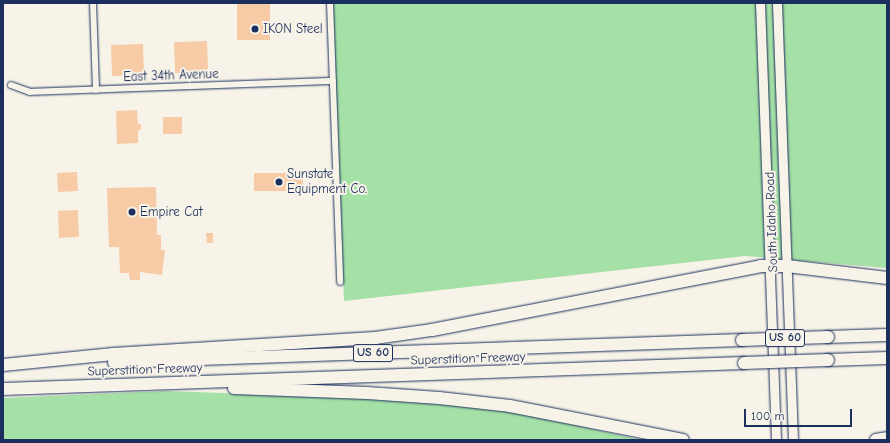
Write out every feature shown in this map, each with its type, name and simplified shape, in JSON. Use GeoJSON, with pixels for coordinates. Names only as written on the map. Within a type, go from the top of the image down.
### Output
{"type":"FeatureCollection","features":[{"type":"Feature","properties":{"kind":"highway"},"geometry":{"type":"LineString","coordinates":[[3,365],[113,354],[375,338],[432,330],[752,268],[770,266],[786,266],[887,278]]}},
{"type":"Feature","properties":{"kind":"highway","name":"Superstition Freeway"},"geometry":{"type":"LineString","coordinates":[[3,365],[887,335]]}},
{"type":"Feature","properties":{"kind":"highway","name":"Superstition Freeway"},"geometry":{"type":"LineString","coordinates":[[3,389],[887,358]]}},
{"type":"Feature","properties":{"kind":"highway"},"geometry":{"type":"LineString","coordinates":[[151,384],[367,393],[439,398],[510,406],[683,440]]}},
{"type":"Feature","properties":{"kind":"highway"},"geometry":{"type":"LineString","coordinates":[[876,440],[887,438]]}},
{"type":"Feature","properties":{"kind":"main road","name":"South Idaho Road"},"geometry":{"type":"LineString","coordinates":[[760,3],[776,440]]}},
{"type":"Feature","properties":{"kind":"main road","name":"South Idaho Road"},"geometry":{"type":"LineString","coordinates":[[777,3],[793,440]]}},
{"type":"Feature","properties":{"kind":"street"},"geometry":{"type":"LineString","coordinates":[[93,3],[96,90]]}},
{"type":"Feature","properties":{"kind":"street"},"geometry":{"type":"LineString","coordinates":[[330,3],[340,282]]}},
{"type":"Feature","properties":{"kind":"street","name":"East 34th Avenue"},"geometry":{"type":"LineString","coordinates":[[11,85],[30,92],[332,81]]}},
{"type":"Feature","properties":{"kind":"green space"},"geometry":{"type":"Polygon","coordinates":[[[331,3],[887,3],[887,268],[745,256],[344,301],[331,3]]]}},
{"type":"Feature","properties":{"kind":"green space"},"geometry":{"type":"Polygon","coordinates":[[[167,391],[410,400],[510,411],[642,440],[3,440],[3,398],[167,391]]]}},
{"type":"Feature","properties":{"kind":"building","name":"IKON Steel"},"geometry":{"type":"Polygon","coordinates":[[[237,3],[270,3],[270,40],[237,40],[237,3]]]}},
{"type":"Feature","properties":{"kind":"building"},"geometry":{"type":"Polygon","coordinates":[[[207,41],[208,72],[175,73],[174,42],[207,41]]]}},
{"type":"Feature","properties":{"kind":"building"},"geometry":{"type":"Polygon","coordinates":[[[143,44],[144,75],[112,76],[111,45],[143,44]]]}},
{"type":"Feature","properties":{"kind":"building"},"geometry":{"type":"Polygon","coordinates":[[[137,110],[138,124],[141,124],[141,130],[138,130],[138,143],[117,144],[116,111],[137,110]]]}},
{"type":"Feature","properties":{"kind":"building"},"geometry":{"type":"Polygon","coordinates":[[[163,117],[182,117],[182,134],[163,134],[163,117]]]}},
{"type":"Feature","properties":{"kind":"building"},"geometry":{"type":"Polygon","coordinates":[[[77,172],[78,191],[58,192],[57,173],[77,172]]]}},
{"type":"Feature","properties":{"kind":"building","name":"Sunstate Equipment Co."},"geometry":{"type":"Polygon","coordinates":[[[254,173],[303,173],[303,191],[254,191],[254,173]]]}},
{"type":"Feature","properties":{"kind":"building","name":"Empire Cat"},"geometry":{"type":"Polygon","coordinates":[[[156,187],[157,235],[161,235],[161,250],[165,250],[162,275],[140,272],[140,280],[130,280],[129,273],[120,273],[119,247],[109,247],[107,188],[156,187]]]}},
{"type":"Feature","properties":{"kind":"building"},"geometry":{"type":"Polygon","coordinates":[[[78,210],[79,237],[59,238],[58,211],[78,210]]]}},
{"type":"Feature","properties":{"kind":"building"},"geometry":{"type":"Polygon","coordinates":[[[206,233],[213,233],[213,243],[207,243],[206,233]]]}},
{"type":"Feature","properties":{"kind":"place","name":"IKON Steel"},"geometry":{"type":"Point","coordinates":[255,29]}},
{"type":"Feature","properties":{"kind":"place","name":"Sunstate Equipment Co."},"geometry":{"type":"Point","coordinates":[279,182]}},
{"type":"Feature","properties":{"kind":"place","name":"Empire Cat"},"geometry":{"type":"Point","coordinates":[132,212]}}]}
